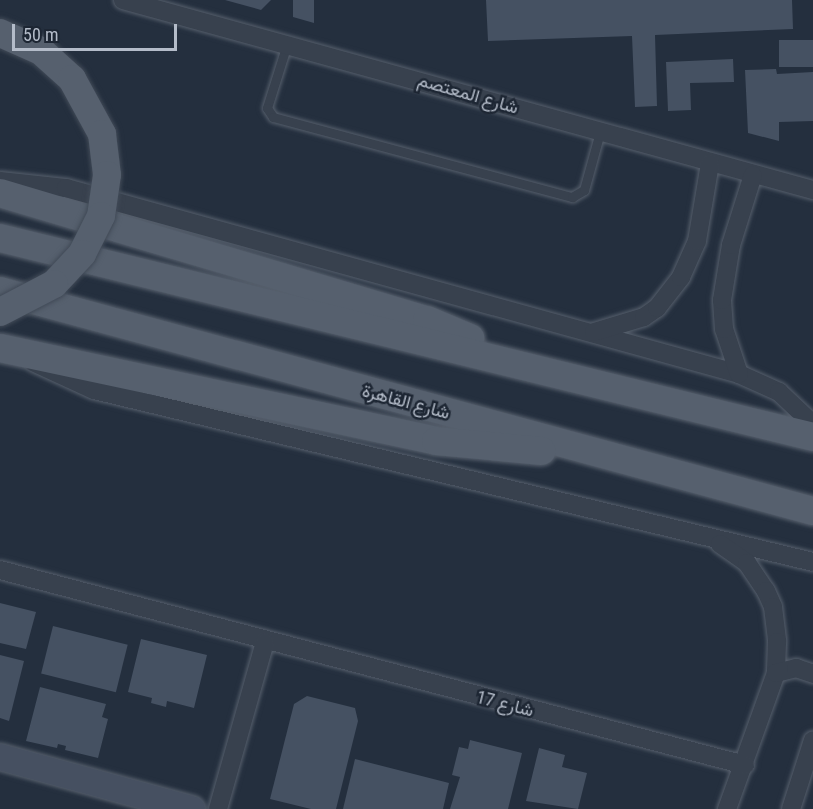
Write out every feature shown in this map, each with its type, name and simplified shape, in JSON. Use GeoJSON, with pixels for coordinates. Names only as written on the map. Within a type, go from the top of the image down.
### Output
{"type":"FeatureCollection","features":[{"type":"Feature","properties":{"kind":"main road"},"geometry":{"type":"LineString","coordinates":[[0,33],[41,51],[72,79],[102,134],[107,175],[101,216],[82,254],[54,284],[0,312]]}},
{"type":"Feature","properties":{"kind":"main road"},"geometry":{"type":"LineString","coordinates":[[0,193],[427,320],[520,364]]}},
{"type":"Feature","properties":{"kind":"main road"},"geometry":{"type":"LineString","coordinates":[[0,238],[813,436]]}},
{"type":"Feature","properties":{"kind":"main road","name":"شارع القاهرة"},"geometry":{"type":"LineString","coordinates":[[0,291],[813,511]]}},
{"type":"Feature","properties":{"kind":"main road"},"geometry":{"type":"LineString","coordinates":[[9,350],[436,441],[512,450],[587,451]]}},
{"type":"Feature","properties":{"kind":"street","name":"شارع المعتصم"},"geometry":{"type":"LineString","coordinates":[[123,0],[813,190]]}},
{"type":"Feature","properties":{"kind":"street"},"geometry":{"type":"LineString","coordinates":[[587,333],[644,317],[670,294],[697,241],[710,163]]}},
{"type":"Feature","properties":{"kind":"street"},"geometry":{"type":"LineString","coordinates":[[739,374],[724,329],[722,300],[731,245],[753,175]]}},
{"type":"Feature","properties":{"kind":"street"},"geometry":{"type":"LineString","coordinates":[[0,181],[66,188],[739,374],[779,392],[813,423]]}},
{"type":"Feature","properties":{"kind":"street"},"geometry":{"type":"LineString","coordinates":[[9,350],[54,375],[94,390],[813,562]]}},
{"type":"Feature","properties":{"kind":"street"},"geometry":{"type":"LineString","coordinates":[[703,535],[747,563],[766,591],[776,633],[776,673],[745,765],[727,809]]}},
{"type":"Feature","properties":{"kind":"street","name":"شارع 17"},"geometry":{"type":"LineString","coordinates":[[0,570],[266,642],[745,765]]}},
{"type":"Feature","properties":{"kind":"street"},"geometry":{"type":"LineString","coordinates":[[218,809],[266,642]]}},
{"type":"Feature","properties":{"kind":"street"},"geometry":{"type":"LineString","coordinates":[[776,673],[796,668],[813,674]]}},
{"type":"Feature","properties":{"kind":"street"},"geometry":{"type":"LineString","coordinates":[[791,809],[807,779],[813,740]]}},
{"type":"Feature","properties":{"kind":"street"},"geometry":{"type":"LineString","coordinates":[[0,758],[192,809]]}},
{"type":"Feature","properties":{"kind":"lane"},"geometry":{"type":"LineString","coordinates":[[287,44],[267,108],[273,117],[572,197],[584,190],[600,132]]}},
{"type":"Feature","properties":{"kind":"building"},"geometry":{"type":"Polygon","coordinates":[[[225,0],[271,0],[261,10],[225,0]]]}},
{"type":"Feature","properties":{"kind":"building"},"geometry":{"type":"Polygon","coordinates":[[[293,0],[314,0],[314,23],[293,17],[293,0]]]}},
{"type":"Feature","properties":{"kind":"building"},"geometry":{"type":"Polygon","coordinates":[[[486,0],[792,0],[793,29],[655,35],[657,106],[635,107],[632,36],[488,41],[486,0]]]}},
{"type":"Feature","properties":{"kind":"building"},"geometry":{"type":"Polygon","coordinates":[[[779,40],[813,40],[813,67],[779,67],[779,40]]]}},
{"type":"Feature","properties":{"kind":"building"},"geometry":{"type":"Polygon","coordinates":[[[733,59],[734,82],[690,83],[691,110],[668,111],[666,62],[733,59]]]}},
{"type":"Feature","properties":{"kind":"building"},"geometry":{"type":"Polygon","coordinates":[[[776,69],[777,74],[813,72],[813,121],[779,122],[779,141],[748,133],[745,70],[776,69]]]}},
{"type":"Feature","properties":{"kind":"building"},"geometry":{"type":"Polygon","coordinates":[[[0,603],[36,612],[26,649],[0,643],[0,603]]]}},
{"type":"Feature","properties":{"kind":"building"},"geometry":{"type":"Polygon","coordinates":[[[53,626],[128,645],[116,692],[41,674],[53,626]]]}},
{"type":"Feature","properties":{"kind":"building"},"geometry":{"type":"Polygon","coordinates":[[[141,639],[207,655],[194,708],[167,701],[166,707],[151,703],[152,698],[128,692],[141,639]]]}},
{"type":"Feature","properties":{"kind":"building"},"geometry":{"type":"Polygon","coordinates":[[[0,655],[24,661],[9,721],[0,718],[0,655]]]}},
{"type":"Feature","properties":{"kind":"building"},"geometry":{"type":"Polygon","coordinates":[[[40,687],[106,704],[102,717],[108,719],[98,758],[65,750],[66,746],[58,744],[57,748],[26,741],[40,687]]]}},
{"type":"Feature","properties":{"kind":"building"},"geometry":{"type":"Polygon","coordinates":[[[307,696],[355,708],[358,721],[336,809],[311,809],[270,799],[294,704],[307,696]]]}},
{"type":"Feature","properties":{"kind":"building"},"geometry":{"type":"Polygon","coordinates":[[[470,740],[522,753],[508,809],[450,809],[460,777],[452,775],[459,747],[468,749],[470,740]]]}},
{"type":"Feature","properties":{"kind":"building"},"geometry":{"type":"Polygon","coordinates":[[[539,748],[565,755],[562,767],[587,773],[578,809],[526,801],[539,748]]]}},
{"type":"Feature","properties":{"kind":"building"},"geometry":{"type":"Polygon","coordinates":[[[355,759],[449,783],[443,809],[343,809],[355,759]]]}}]}
